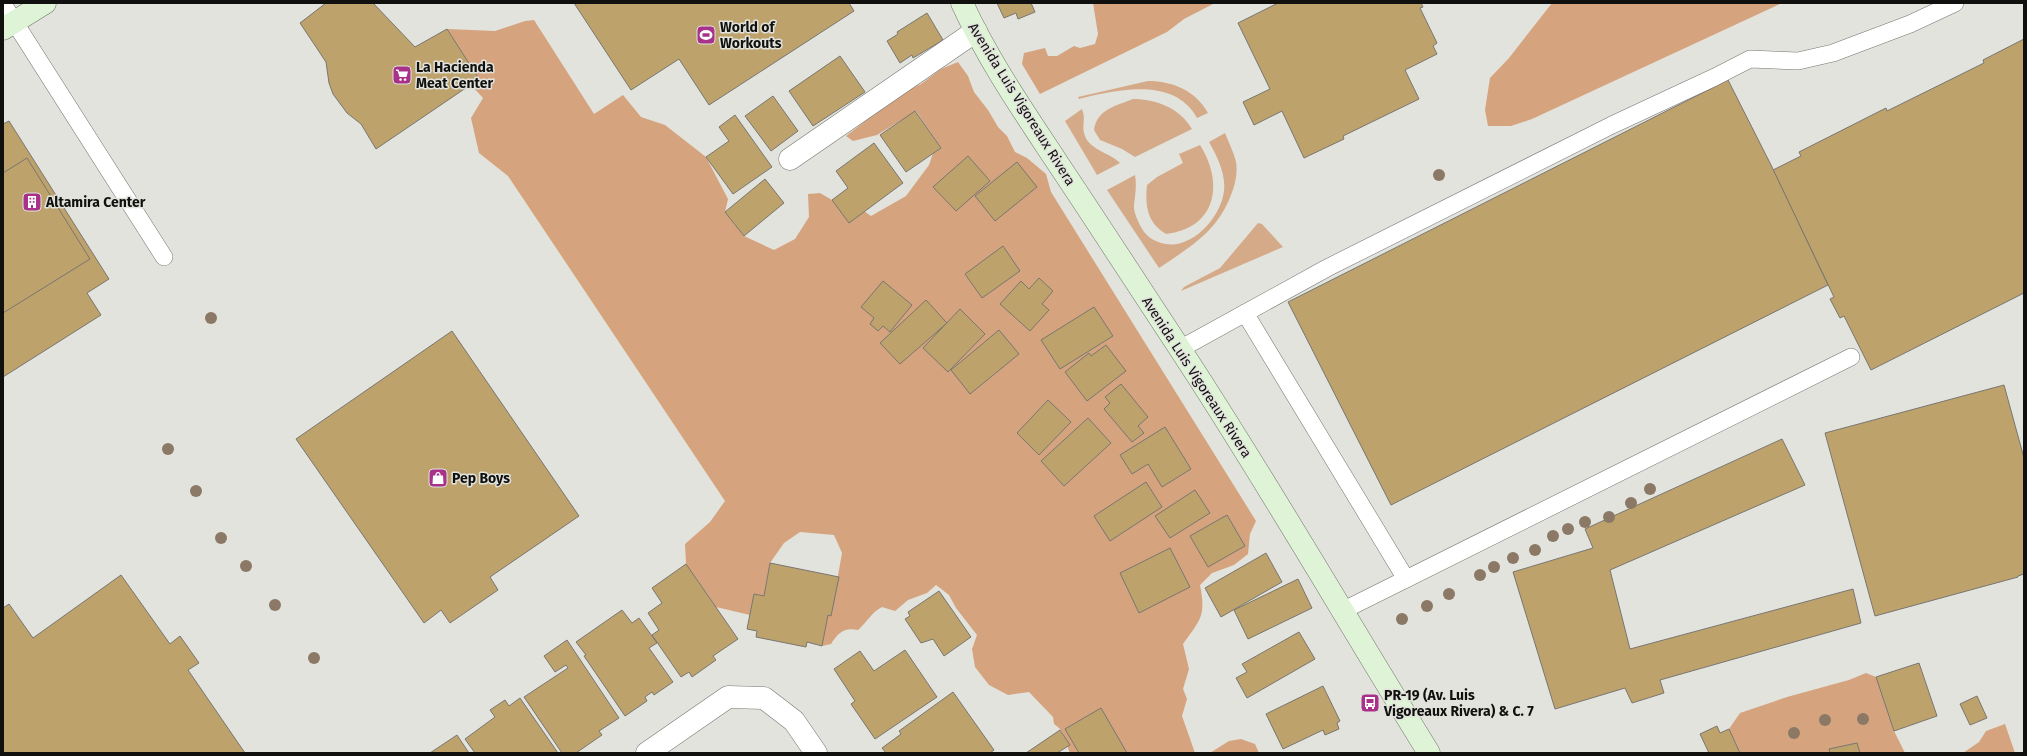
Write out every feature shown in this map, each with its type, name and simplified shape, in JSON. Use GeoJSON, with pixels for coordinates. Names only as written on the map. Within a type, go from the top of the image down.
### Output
{"type":"FeatureCollection","features":[{"type":"Feature","properties":{"kind":"main road"},"geometry":{"type":"LineString","coordinates":[[7,18],[45,3]]}},
{"type":"Feature","properties":{"kind":"main road","name":"Avenida Luis Vigoreaux Rivera"},"geometry":{"type":"LineString","coordinates":[[962,3],[976,31],[1024,112],[1180,350],[1344,610],[1383,678],[1429,753]]}},
{"type":"Feature","properties":{"kind":"street"},"geometry":{"type":"LineString","coordinates":[[790,159],[976,31]]}},
{"type":"Feature","properties":{"kind":"street"},"geometry":{"type":"LineString","coordinates":[[647,753],[728,697],[764,698],[794,721],[816,753]]}},
{"type":"Feature","properties":{"kind":"lane"},"geometry":{"type":"LineString","coordinates":[[1180,350],[1334,264],[1612,125],[1750,59],[1798,61],[1833,53],[1910,24],[1955,3]]}},
{"type":"Feature","properties":{"kind":"lane"},"geometry":{"type":"LineString","coordinates":[[7,18],[164,257]]}},
{"type":"Feature","properties":{"kind":"lane"},"geometry":{"type":"LineString","coordinates":[[1245,313],[1406,579]]}},
{"type":"Feature","properties":{"kind":"lane"},"geometry":{"type":"LineString","coordinates":[[1344,610],[1850,357]]}},
{"type":"Feature","properties":{"kind":"shaded area"},"geometry":{"type":"Polygon","coordinates":[[[1093,3],[1215,3],[1184,19],[1167,32],[1040,94],[1022,64],[1024,53],[1045,48],[1048,56],[1057,56],[1074,46],[1080,48],[1095,44],[1098,34],[1093,3]]]}},
{"type":"Feature","properties":{"kind":"shaded area"},"geometry":{"type":"Polygon","coordinates":[[[1552,3],[1782,3],[1532,119],[1511,126],[1488,126],[1485,110],[1490,78],[1509,58],[1552,3]]]}},
{"type":"Feature","properties":{"kind":"shaded area"},"geometry":{"type":"Polygon","coordinates":[[[534,20],[594,114],[623,95],[641,117],[665,125],[706,157],[728,199],[725,212],[744,236],[774,250],[795,239],[809,217],[808,194],[820,193],[832,200],[861,209],[871,216],[906,196],[929,165],[933,153],[941,148],[916,111],[877,135],[853,141],[846,136],[903,92],[921,84],[941,69],[958,62],[968,76],[974,92],[988,110],[998,127],[1007,136],[1015,152],[1027,158],[1046,174],[1051,192],[1256,521],[1250,534],[1248,554],[1234,565],[1212,573],[1200,585],[1202,595],[1202,611],[1198,623],[1183,644],[1189,669],[1183,689],[1187,699],[1182,716],[1195,753],[1070,753],[1065,737],[1061,730],[1054,724],[1053,717],[1029,692],[1008,695],[989,685],[975,667],[972,649],[977,635],[956,608],[949,595],[936,585],[927,593],[908,600],[895,611],[882,607],[878,609],[858,630],[845,630],[836,637],[831,644],[822,646],[828,615],[831,615],[842,553],[834,535],[800,532],[784,543],[770,563],[764,596],[754,594],[750,615],[716,607],[686,564],[685,544],[710,522],[725,501],[508,176],[479,153],[471,118],[483,98],[471,85],[479,79],[447,29],[495,31],[525,21],[534,20]]]}},
{"type":"Feature","properties":{"kind":"shaded area"},"geometry":{"type":"Polygon","coordinates":[[[1148,81],[1157,81],[1175,85],[1183,89],[1197,99],[1208,113],[1197,118],[1187,105],[1174,96],[1159,91],[1143,89],[1110,92],[1079,99],[1078,97],[1148,81]]]}},
{"type":"Feature","properties":{"kind":"shaded area"},"geometry":{"type":"Polygon","coordinates":[[[1133,99],[1142,99],[1167,106],[1181,115],[1192,129],[1135,157],[1122,149],[1100,140],[1094,130],[1099,117],[1108,109],[1133,99]]]}},
{"type":"Feature","properties":{"kind":"shaded area"},"geometry":{"type":"Polygon","coordinates":[[[1082,109],[1086,139],[1094,147],[1120,163],[1097,175],[1065,121],[1082,109]]]}},
{"type":"Feature","properties":{"kind":"shaded area"},"geometry":{"type":"Polygon","coordinates":[[[1225,133],[1233,152],[1237,171],[1234,187],[1225,208],[1210,229],[1201,238],[1159,268],[1107,190],[1135,175],[1136,187],[1134,208],[1143,231],[1152,239],[1161,243],[1172,244],[1193,238],[1210,222],[1222,201],[1224,178],[1218,159],[1209,142],[1225,133]]]}},
{"type":"Feature","properties":{"kind":"shaded area"},"geometry":{"type":"Polygon","coordinates":[[[1200,145],[1208,159],[1212,174],[1213,188],[1211,202],[1205,213],[1196,223],[1183,230],[1166,234],[1155,225],[1151,219],[1146,200],[1147,185],[1157,177],[1183,163],[1179,154],[1200,145]]]}},
{"type":"Feature","properties":{"kind":"shaded area"},"geometry":{"type":"Polygon","coordinates":[[[1258,223],[1262,224],[1283,247],[1181,291],[1184,287],[1220,268],[1258,223]]]}},
{"type":"Feature","properties":{"kind":"shaded area"},"geometry":{"type":"Polygon","coordinates":[[[1866,673],[1876,677],[1894,731],[1905,753],[1740,753],[1729,729],[1740,713],[1787,697],[1849,680],[1866,673]]]}},
{"type":"Feature","properties":{"kind":"shaded area"},"geometry":{"type":"Polygon","coordinates":[[[2005,724],[2015,753],[1963,753],[1979,742],[1986,731],[2005,724]]]}},
{"type":"Feature","properties":{"kind":"shaded area"},"geometry":{"type":"Polygon","coordinates":[[[1241,739],[1255,744],[1259,753],[1210,753],[1229,741],[1241,739]]]}},
{"type":"Feature","properties":{"kind":"building","name":"La Hacienda Meat Center"},"geometry":{"type":"Polygon","coordinates":[[[326,3],[373,3],[415,47],[447,29],[479,79],[376,149],[361,124],[347,113],[333,94],[329,83],[326,62],[300,23],[326,3]]]}},
{"type":"Feature","properties":{"kind":"building","name":"World of Workouts"},"geometry":{"type":"Polygon","coordinates":[[[574,3],[849,3],[854,11],[709,105],[679,59],[631,90],[574,3]]]}},
{"type":"Feature","properties":{"kind":"building"},"geometry":{"type":"Polygon","coordinates":[[[997,3],[1031,3],[1035,12],[1018,19],[1016,13],[1004,18],[997,3]]]}},
{"type":"Feature","properties":{"kind":"building"},"geometry":{"type":"Polygon","coordinates":[[[1278,3],[1421,3],[1423,7],[1420,8],[1437,43],[1433,46],[1437,54],[1405,70],[1419,99],[1343,136],[1344,139],[1304,158],[1282,111],[1254,125],[1243,102],[1270,89],[1238,23],[1278,3]]]}},
{"type":"Feature","properties":{"kind":"building"},"geometry":{"type":"Polygon","coordinates":[[[927,13],[943,40],[913,58],[912,55],[900,63],[887,41],[898,34],[897,32],[927,13]]]}},
{"type":"Feature","properties":{"kind":"building"},"geometry":{"type":"Polygon","coordinates":[[[2024,39],[2024,293],[1871,370],[1844,316],[1840,318],[1830,299],[1834,297],[1773,170],[1801,156],[1799,152],[1886,108],[1887,111],[1984,63],[1983,60],[2024,39]]]}},
{"type":"Feature","properties":{"kind":"building"},"geometry":{"type":"Polygon","coordinates":[[[840,56],[865,92],[813,126],[789,91],[840,56]]]}},
{"type":"Feature","properties":{"kind":"building"},"geometry":{"type":"Polygon","coordinates":[[[1728,80],[1771,165],[1828,285],[1391,505],[1288,302],[1728,80]]]}},
{"type":"Feature","properties":{"kind":"building"},"geometry":{"type":"Polygon","coordinates":[[[773,96],[798,131],[771,151],[745,116],[773,96]]]}},
{"type":"Feature","properties":{"kind":"building"},"geometry":{"type":"Polygon","coordinates":[[[915,111],[941,148],[906,172],[880,135],[915,111]]]}},
{"type":"Feature","properties":{"kind":"building"},"geometry":{"type":"Polygon","coordinates":[[[735,115],[772,167],[733,194],[706,157],[729,141],[719,127],[735,115]]]}},
{"type":"Feature","properties":{"kind":"building","name":"Altamira Center"},"geometry":{"type":"Polygon","coordinates":[[[9,121],[109,279],[87,293],[101,315],[3,377],[3,124],[9,121]]]}},
{"type":"Feature","properties":{"kind":"building"},"geometry":{"type":"Polygon","coordinates":[[[874,143],[903,183],[849,223],[832,200],[848,188],[836,171],[874,143]]]}},
{"type":"Feature","properties":{"kind":"building"},"geometry":{"type":"Polygon","coordinates":[[[968,156],[990,181],[956,211],[933,187],[968,156]]]}},
{"type":"Feature","properties":{"kind":"building"},"geometry":{"type":"Polygon","coordinates":[[[27,158],[90,259],[3,313],[3,173],[27,158]]]}},
{"type":"Feature","properties":{"kind":"building"},"geometry":{"type":"Polygon","coordinates":[[[1017,162],[1037,187],[995,221],[975,196],[1017,162]]]}},
{"type":"Feature","properties":{"kind":"building"},"geometry":{"type":"Polygon","coordinates":[[[765,179],[784,203],[744,236],[725,212],[765,179]]]}},
{"type":"Feature","properties":{"kind":"building"},"geometry":{"type":"Polygon","coordinates":[[[1003,246],[1020,271],[982,298],[965,274],[1003,246]]]}},
{"type":"Feature","properties":{"kind":"building"},"geometry":{"type":"Polygon","coordinates":[[[1039,278],[1053,291],[1042,304],[1049,310],[1030,331],[1000,304],[1021,281],[1029,289],[1039,278]]]}},
{"type":"Feature","properties":{"kind":"building"},"geometry":{"type":"Polygon","coordinates":[[[883,281],[912,305],[890,332],[883,326],[878,331],[870,324],[874,318],[861,307],[883,281]]]}},
{"type":"Feature","properties":{"kind":"building"},"geometry":{"type":"Polygon","coordinates":[[[926,300],[947,323],[900,364],[880,343],[926,300]]]}},
{"type":"Feature","properties":{"kind":"building"},"geometry":{"type":"Polygon","coordinates":[[[1094,307],[1113,336],[1060,369],[1041,340],[1094,307]]]}},
{"type":"Feature","properties":{"kind":"building"},"geometry":{"type":"Polygon","coordinates":[[[960,309],[985,334],[948,372],[923,348],[960,309]]]}},
{"type":"Feature","properties":{"kind":"building"},"geometry":{"type":"Polygon","coordinates":[[[999,330],[1019,354],[970,394],[951,370],[999,330]]]}},
{"type":"Feature","properties":{"kind":"building","name":"Pep Boys"},"geometry":{"type":"Polygon","coordinates":[[[452,331],[579,516],[490,577],[498,590],[450,623],[441,610],[424,623],[296,439],[452,331]]]}},
{"type":"Feature","properties":{"kind":"building"},"geometry":{"type":"Polygon","coordinates":[[[1106,345],[1126,371],[1087,401],[1065,372],[1089,353],[1091,356],[1106,345]]]}},
{"type":"Feature","properties":{"kind":"building"},"geometry":{"type":"Polygon","coordinates":[[[1121,384],[1148,417],[1138,426],[1144,433],[1132,442],[1104,409],[1110,403],[1105,397],[1121,384]]]}},
{"type":"Feature","properties":{"kind":"building"},"geometry":{"type":"Polygon","coordinates":[[[2004,385],[2024,458],[2024,574],[2018,577],[1875,616],[1825,433],[2004,385]]]}},
{"type":"Feature","properties":{"kind":"building"},"geometry":{"type":"Polygon","coordinates":[[[1048,400],[1071,422],[1039,455],[1017,433],[1048,400]]]}},
{"type":"Feature","properties":{"kind":"building"},"geometry":{"type":"Polygon","coordinates":[[[1088,418],[1111,443],[1064,486],[1041,461],[1088,418]]]}},
{"type":"Feature","properties":{"kind":"building"},"geometry":{"type":"Polygon","coordinates":[[[1165,427],[1191,469],[1162,487],[1148,464],[1132,474],[1120,455],[1165,427]]]}},
{"type":"Feature","properties":{"kind":"building"},"geometry":{"type":"Polygon","coordinates":[[[1782,439],[1805,485],[1610,570],[1630,649],[1853,589],[1861,623],[1660,680],[1664,693],[1632,703],[1625,688],[1555,709],[1513,572],[1593,548],[1585,529],[1782,439]]]}},
{"type":"Feature","properties":{"kind":"building"},"geometry":{"type":"Polygon","coordinates":[[[1146,482],[1162,507],[1110,541],[1094,516],[1146,482]]]}},
{"type":"Feature","properties":{"kind":"building"},"geometry":{"type":"Polygon","coordinates":[[[1195,490],[1210,513],[1170,538],[1155,516],[1195,490]]]}},
{"type":"Feature","properties":{"kind":"building"},"geometry":{"type":"Polygon","coordinates":[[[1227,515],[1245,546],[1208,567],[1190,536],[1227,515]]]}},
{"type":"Feature","properties":{"kind":"building"},"geometry":{"type":"Polygon","coordinates":[[[1170,548],[1190,587],[1139,613],[1120,573],[1170,548]]]}},
{"type":"Feature","properties":{"kind":"building"},"geometry":{"type":"Polygon","coordinates":[[[1266,553],[1282,582],[1221,617],[1205,588],[1266,553]]]}},
{"type":"Feature","properties":{"kind":"building"},"geometry":{"type":"Polygon","coordinates":[[[770,563],[839,577],[831,616],[828,615],[822,646],[807,642],[806,647],[756,637],[757,631],[747,629],[754,594],[764,596],[770,563]]]}},
{"type":"Feature","properties":{"kind":"building"},"geometry":{"type":"Polygon","coordinates":[[[686,564],[738,639],[713,656],[716,660],[692,677],[689,672],[681,677],[652,635],[659,630],[648,613],[662,603],[652,588],[686,564]]]}},
{"type":"Feature","properties":{"kind":"building"},"geometry":{"type":"Polygon","coordinates":[[[121,575],[170,644],[180,636],[199,663],[188,670],[245,753],[3,753],[3,608],[9,604],[33,638],[121,575]]]}},
{"type":"Feature","properties":{"kind":"building"},"geometry":{"type":"Polygon","coordinates":[[[1298,579],[1312,608],[1248,639],[1234,610],[1298,579]]]}},
{"type":"Feature","properties":{"kind":"building"},"geometry":{"type":"Polygon","coordinates":[[[939,591],[971,637],[944,656],[933,639],[921,643],[905,619],[910,616],[908,612],[939,591]]]}},
{"type":"Feature","properties":{"kind":"building"},"geometry":{"type":"Polygon","coordinates":[[[622,610],[632,623],[639,618],[657,643],[649,648],[673,682],[654,695],[652,692],[645,697],[647,701],[625,716],[576,642],[622,610]]]}},
{"type":"Feature","properties":{"kind":"building"},"geometry":{"type":"Polygon","coordinates":[[[1299,632],[1315,659],[1247,698],[1236,678],[1247,672],[1242,664],[1299,632]]]}},
{"type":"Feature","properties":{"kind":"building"},"geometry":{"type":"Polygon","coordinates":[[[567,640],[619,718],[599,731],[602,735],[576,753],[562,753],[524,697],[568,668],[566,665],[555,672],[544,656],[567,640]]]}},
{"type":"Feature","properties":{"kind":"building"},"geometry":{"type":"Polygon","coordinates":[[[905,650],[937,697],[875,739],[851,704],[855,701],[834,669],[860,651],[874,671],[905,650]]]}},
{"type":"Feature","properties":{"kind":"building"},"geometry":{"type":"Polygon","coordinates":[[[1919,663],[1937,716],[1894,731],[1876,677],[1919,663]]]}},
{"type":"Feature","properties":{"kind":"building"},"geometry":{"type":"Polygon","coordinates":[[[1323,686],[1340,721],[1337,723],[1339,729],[1325,735],[1323,730],[1283,749],[1266,714],[1323,686]]]}},
{"type":"Feature","properties":{"kind":"building"},"geometry":{"type":"Polygon","coordinates":[[[953,692],[994,750],[990,753],[886,753],[882,748],[901,734],[899,731],[953,692]]]}},
{"type":"Feature","properties":{"kind":"building"},"geometry":{"type":"Polygon","coordinates":[[[1977,696],[1987,718],[1970,725],[1960,704],[1977,696]]]}},
{"type":"Feature","properties":{"kind":"building"},"geometry":{"type":"Polygon","coordinates":[[[520,698],[558,753],[475,753],[465,739],[495,717],[490,710],[505,700],[509,706],[520,698]]]}},
{"type":"Feature","properties":{"kind":"building"},"geometry":{"type":"Polygon","coordinates":[[[1101,708],[1127,753],[1079,753],[1065,729],[1101,708]]]}},
{"type":"Feature","properties":{"kind":"building"},"geometry":{"type":"Polygon","coordinates":[[[1717,726],[1720,733],[1729,729],[1740,753],[1709,753],[1700,734],[1717,726]]]}},
{"type":"Feature","properties":{"kind":"building"},"geometry":{"type":"Polygon","coordinates":[[[1060,730],[1070,745],[1057,753],[1026,753],[1060,730]]]}},
{"type":"Feature","properties":{"kind":"building"},"geometry":{"type":"Polygon","coordinates":[[[457,735],[469,753],[430,753],[457,735]]]}},
{"type":"Feature","properties":{"kind":"building"},"geometry":{"type":"Polygon","coordinates":[[[1857,743],[1860,753],[1830,753],[1829,749],[1857,743]]]}},
{"type":"Feature","properties":{"kind":"place","name":"World of Workouts"},"geometry":{"type":"Point","coordinates":[706,35]}},
{"type":"Feature","properties":{"kind":"place","name":"La Hacienda Meat Center"},"geometry":{"type":"Point","coordinates":[402,75]}},
{"type":"Feature","properties":{"kind":"place","name":"Altamira Center"},"geometry":{"type":"Point","coordinates":[32,202]}},
{"type":"Feature","properties":{"kind":"place","name":"Pep Boys"},"geometry":{"type":"Point","coordinates":[438,478]}},
{"type":"Feature","properties":{"kind":"place","name":"PR-19 (Av. Luis Vigoreaux Rivera) & C. 7"},"geometry":{"type":"Point","coordinates":[1370,703]}}]}
